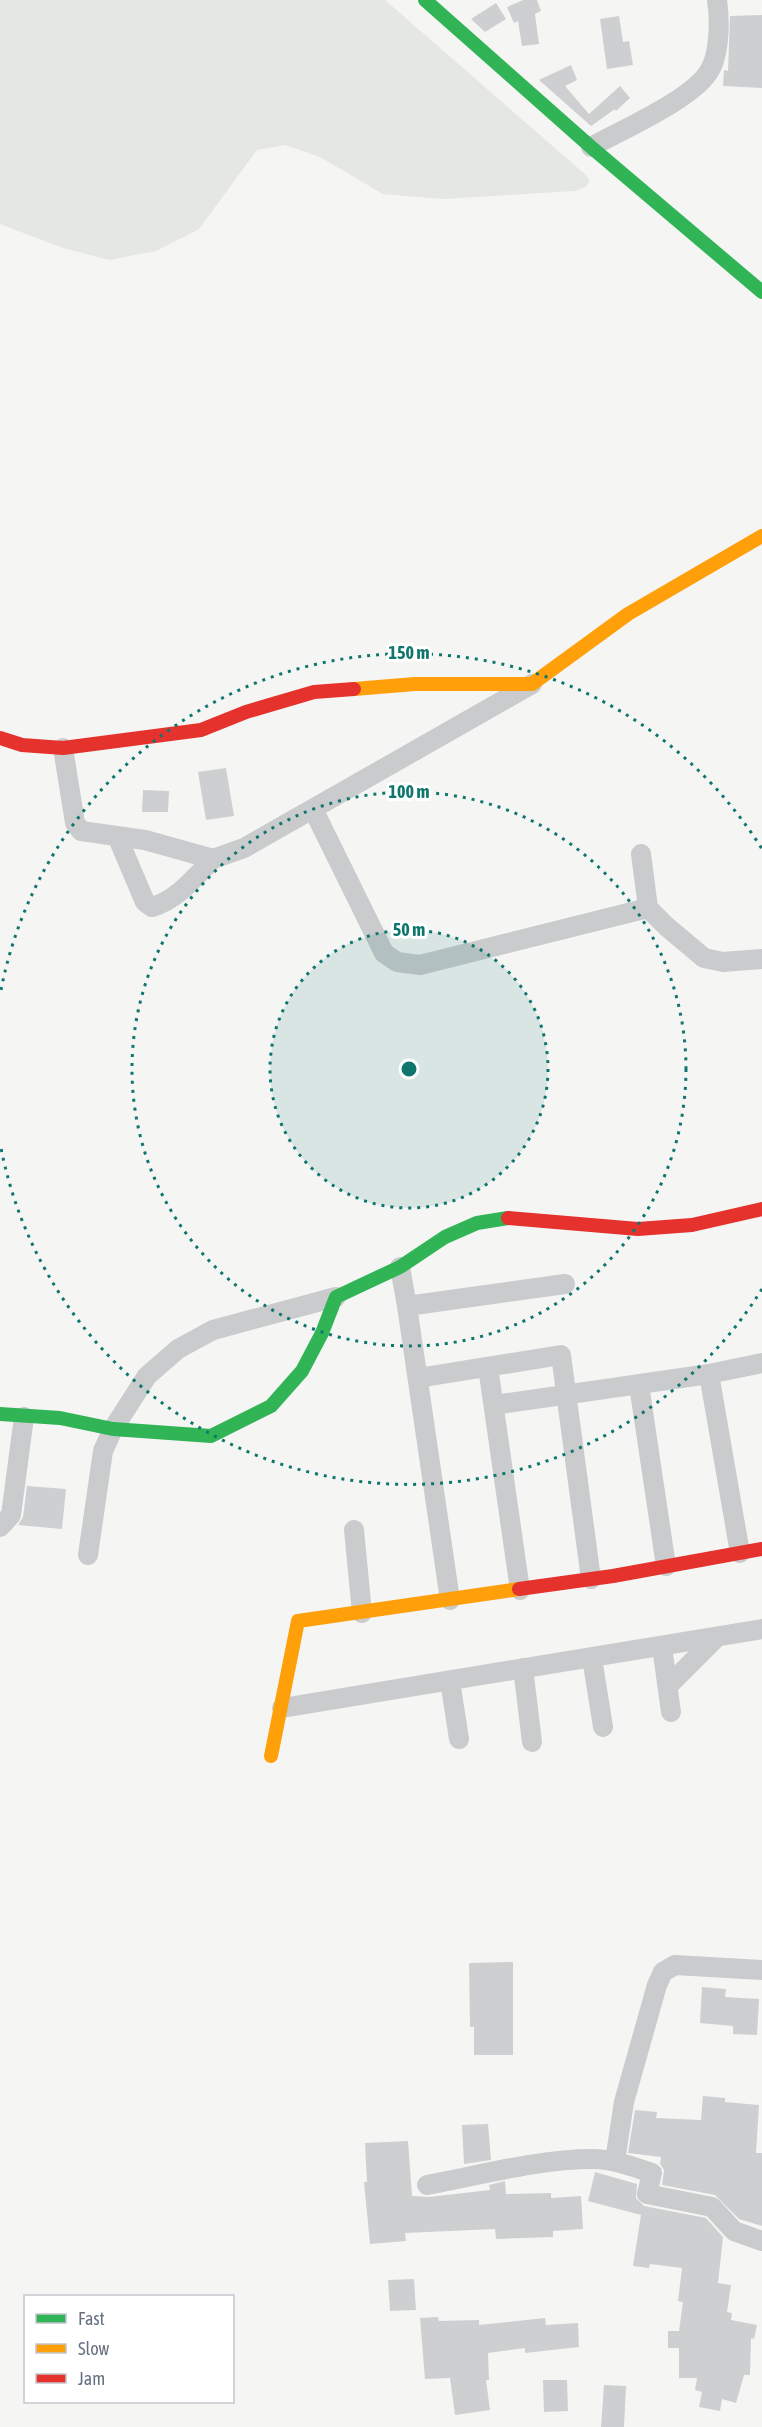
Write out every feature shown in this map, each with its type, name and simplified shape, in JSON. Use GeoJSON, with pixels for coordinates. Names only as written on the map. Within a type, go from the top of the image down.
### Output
{"type":"FeatureCollection","features":[{"type":"Feature","properties":{"kind":"street"},"geometry":{"type":"LineString","coordinates":[[425,0],[591,147],[762,292]]}},
{"type":"Feature","properties":{"kind":"street"},"geometry":{"type":"LineString","coordinates":[[591,147],[695,90],[710,71],[716,50],[717,0]]}},
{"type":"Feature","properties":{"kind":"street"},"geometry":{"type":"LineString","coordinates":[[117,836],[145,902],[152,907],[162,904],[188,886],[213,859],[244,848],[532,684],[628,614],[762,536]]}},
{"type":"Feature","properties":{"kind":"street"},"geometry":{"type":"LineString","coordinates":[[0,738],[22,745],[63,748],[201,730],[246,712],[314,692],[415,684],[532,684]]}},
{"type":"Feature","properties":{"kind":"street"},"geometry":{"type":"LineString","coordinates":[[63,748],[75,823],[81,831],[163,845],[213,859]]}},
{"type":"Feature","properties":{"kind":"street"},"geometry":{"type":"LineString","coordinates":[[313,809],[384,953],[397,963],[420,965],[648,908]]}},
{"type":"Feature","properties":{"kind":"street"},"geometry":{"type":"LineString","coordinates":[[641,854],[648,908],[704,958],[723,962],[762,959]]}},
{"type":"Feature","properties":{"kind":"street"},"geometry":{"type":"LineString","coordinates":[[88,1555],[103,1451],[113,1429],[147,1376],[178,1349],[213,1330],[336,1297],[400,1268],[445,1237],[477,1223],[514,1217],[638,1229],[692,1225],[762,1209]]}},
{"type":"Feature","properties":{"kind":"street"},"geometry":{"type":"LineString","coordinates":[[400,1268],[450,1600]]}},
{"type":"Feature","properties":{"kind":"street"},"geometry":{"type":"LineString","coordinates":[[407,1306],[565,1284]]}},
{"type":"Feature","properties":{"kind":"street"},"geometry":{"type":"LineString","coordinates":[[0,1414],[60,1418],[113,1429],[211,1436],[271,1406],[302,1371],[322,1333],[336,1297]]}},
{"type":"Feature","properties":{"kind":"street"},"geometry":{"type":"LineString","coordinates":[[418,1378],[561,1355],[591,1579]]}},
{"type":"Feature","properties":{"kind":"street"},"geometry":{"type":"LineString","coordinates":[[495,1405],[709,1374],[762,1363]]}},
{"type":"Feature","properties":{"kind":"street"},"geometry":{"type":"LineString","coordinates":[[488,1367],[520,1590]]}},
{"type":"Feature","properties":{"kind":"street"},"geometry":{"type":"LineString","coordinates":[[709,1374],[740,1553]]}},
{"type":"Feature","properties":{"kind":"street"},"geometry":{"type":"LineString","coordinates":[[639,1385],[666,1566]]}},
{"type":"Feature","properties":{"kind":"street"},"geometry":{"type":"LineString","coordinates":[[0,1527],[11,1515],[24,1417]]}},
{"type":"Feature","properties":{"kind":"street"},"geometry":{"type":"LineString","coordinates":[[354,1530],[362,1613]]}},
{"type":"Feature","properties":{"kind":"street"},"geometry":{"type":"LineString","coordinates":[[271,1756],[298,1622],[591,1579],[762,1549]]}},
{"type":"Feature","properties":{"kind":"street"},"geometry":{"type":"LineString","coordinates":[[282,1708],[762,1629]]}},
{"type":"Feature","properties":{"kind":"street"},"geometry":{"type":"LineString","coordinates":[[668,1686],[716,1638]]}},
{"type":"Feature","properties":{"kind":"street"},"geometry":{"type":"LineString","coordinates":[[662,1647],[671,1712]]}},
{"type":"Feature","properties":{"kind":"street"},"geometry":{"type":"LineString","coordinates":[[592,1658],[603,1727]]}},
{"type":"Feature","properties":{"kind":"street"},"geometry":{"type":"LineString","coordinates":[[523,1668],[532,1742]]}},
{"type":"Feature","properties":{"kind":"street"},"geometry":{"type":"LineString","coordinates":[[450,1681],[459,1739]]}},
{"type":"Feature","properties":{"kind":"street"},"geometry":{"type":"LineString","coordinates":[[615,2161],[624,2102],[657,1985],[663,1972],[675,1965],[762,1970]]}},
{"type":"Feature","properties":{"kind":"street"},"geometry":{"type":"LineString","coordinates":[[427,2185],[556,2161],[594,2159],[615,2161],[652,2173],[647,2194],[712,2206],[734,2231],[762,2241]]}},
{"type":"Feature","properties":{"kind":"shaded area"},"geometry":{"type":"Polygon","coordinates":[[[0,0],[385,0],[587,176],[589,181],[587,186],[575,191],[444,199],[383,194],[320,157],[285,145],[257,150],[199,229],[156,251],[109,260],[63,248],[0,224],[0,0]]]}},
{"type":"Feature","properties":{"kind":"building"},"geometry":{"type":"Polygon","coordinates":[[[523,0],[537,0],[541,11],[535,14],[539,44],[522,46],[518,21],[514,23],[507,7],[523,0]]]}},
{"type":"Feature","properties":{"kind":"building"},"geometry":{"type":"Polygon","coordinates":[[[496,3],[506,19],[485,32],[471,19],[496,3]]]}},
{"type":"Feature","properties":{"kind":"building"},"geometry":{"type":"Polygon","coordinates":[[[762,15],[762,88],[723,86],[724,70],[728,71],[730,16],[762,15]]]}},
{"type":"Feature","properties":{"kind":"building"},"geometry":{"type":"Polygon","coordinates":[[[619,16],[623,42],[629,41],[633,65],[607,69],[600,19],[619,16]]]}},
{"type":"Feature","properties":{"kind":"building"},"geometry":{"type":"Polygon","coordinates":[[[571,65],[577,80],[565,86],[589,114],[620,86],[630,98],[616,111],[615,109],[591,126],[539,80],[571,65]]]}},
{"type":"Feature","properties":{"kind":"building"},"geometry":{"type":"Polygon","coordinates":[[[226,768],[234,816],[206,820],[198,772],[226,768]]]}},
{"type":"Feature","properties":{"kind":"building"},"geometry":{"type":"Polygon","coordinates":[[[143,790],[169,791],[168,812],[142,812],[143,790]]]}},
{"type":"Feature","properties":{"kind":"building"},"geometry":{"type":"Polygon","coordinates":[[[27,1486],[66,1489],[62,1529],[18,1525],[23,1517],[27,1486]]]}},
{"type":"Feature","properties":{"kind":"building"},"geometry":{"type":"Polygon","coordinates":[[[513,1962],[513,2055],[474,2055],[474,2027],[470,2027],[469,1963],[513,1962]]]}},
{"type":"Feature","properties":{"kind":"building"},"geometry":{"type":"Polygon","coordinates":[[[702,1987],[726,1989],[725,1997],[759,1999],[757,2035],[733,2034],[733,2026],[700,2023],[702,1987]]]}},
{"type":"Feature","properties":{"kind":"building"},"geometry":{"type":"Polygon","coordinates":[[[703,2096],[725,2098],[725,2102],[759,2105],[756,2153],[762,2153],[762,2226],[739,2219],[715,2195],[662,2185],[664,2170],[660,2164],[661,2157],[628,2153],[635,2110],[657,2112],[656,2118],[701,2120],[703,2096]]]}},
{"type":"Feature","properties":{"kind":"building"},"geometry":{"type":"Polygon","coordinates":[[[488,2124],[491,2160],[464,2164],[462,2125],[488,2124]]]}},
{"type":"Feature","properties":{"kind":"building"},"geometry":{"type":"Polygon","coordinates":[[[408,2141],[412,2196],[429,2197],[490,2190],[489,2185],[505,2181],[506,2194],[551,2193],[551,2198],[581,2196],[583,2229],[553,2231],[553,2237],[496,2239],[495,2229],[405,2233],[406,2241],[370,2244],[364,2182],[367,2182],[365,2143],[408,2141]]]}},
{"type":"Feature","properties":{"kind":"building"},"geometry":{"type":"Polygon","coordinates":[[[595,2172],[637,2184],[636,2198],[644,2206],[706,2218],[723,2237],[718,2283],[731,2285],[727,2312],[732,2313],[731,2320],[757,2325],[754,2339],[751,2338],[750,2375],[744,2375],[736,2403],[722,2399],[720,2411],[699,2407],[702,2392],[695,2390],[697,2378],[679,2378],[679,2348],[668,2348],[668,2331],[679,2331],[683,2302],[678,2301],[682,2268],[650,2264],[649,2268],[633,2266],[641,2215],[588,2201],[595,2172]]]}},
{"type":"Feature","properties":{"kind":"building"},"geometry":{"type":"Polygon","coordinates":[[[414,2279],[416,2310],[390,2311],[388,2280],[414,2279]]]}},
{"type":"Feature","properties":{"kind":"building"},"geometry":{"type":"Polygon","coordinates":[[[438,2317],[439,2321],[479,2320],[479,2325],[545,2318],[546,2325],[578,2323],[579,2347],[525,2353],[525,2348],[488,2353],[489,2380],[486,2380],[490,2410],[455,2415],[450,2378],[425,2379],[420,2318],[438,2317]]]}},
{"type":"Feature","properties":{"kind":"building"},"geometry":{"type":"Polygon","coordinates":[[[543,2380],[567,2380],[568,2411],[544,2412],[543,2380]]]}},
{"type":"Feature","properties":{"kind":"building"},"geometry":{"type":"Polygon","coordinates":[[[604,2385],[626,2386],[624,2427],[601,2427],[604,2385]]]}},
{"type":"Feature","properties":{"kind":"traffic: fast"},"geometry":{"type":"LineString","coordinates":[[425,0],[591,147],[762,292]]}},
{"type":"Feature","properties":{"kind":"traffic: fast"},"geometry":{"type":"LineString","coordinates":[[0,1414],[60,1418],[113,1429],[211,1436],[271,1406],[302,1371],[322,1333],[336,1297],[400,1267],[445,1237],[477,1223],[508,1218]]}},
{"type":"Feature","properties":{"kind":"traffic: slow"},"geometry":{"type":"LineString","coordinates":[[354,689],[415,684],[532,684],[628,614],[762,536]]}},
{"type":"Feature","properties":{"kind":"traffic: slow"},"geometry":{"type":"LineString","coordinates":[[271,1756],[298,1621],[519,1589]]}},
{"type":"Feature","properties":{"kind":"traffic: jam"},"geometry":{"type":"LineString","coordinates":[[0,738],[22,745],[63,748],[201,730],[246,712],[314,692],[354,689]]}},
{"type":"Feature","properties":{"kind":"traffic: jam"},"geometry":{"type":"LineString","coordinates":[[508,1218],[638,1229],[692,1225],[762,1209]]}},
{"type":"Feature","properties":{"kind":"traffic: jam"},"geometry":{"type":"LineString","coordinates":[[519,1589],[613,1576],[762,1549]]}}]}
